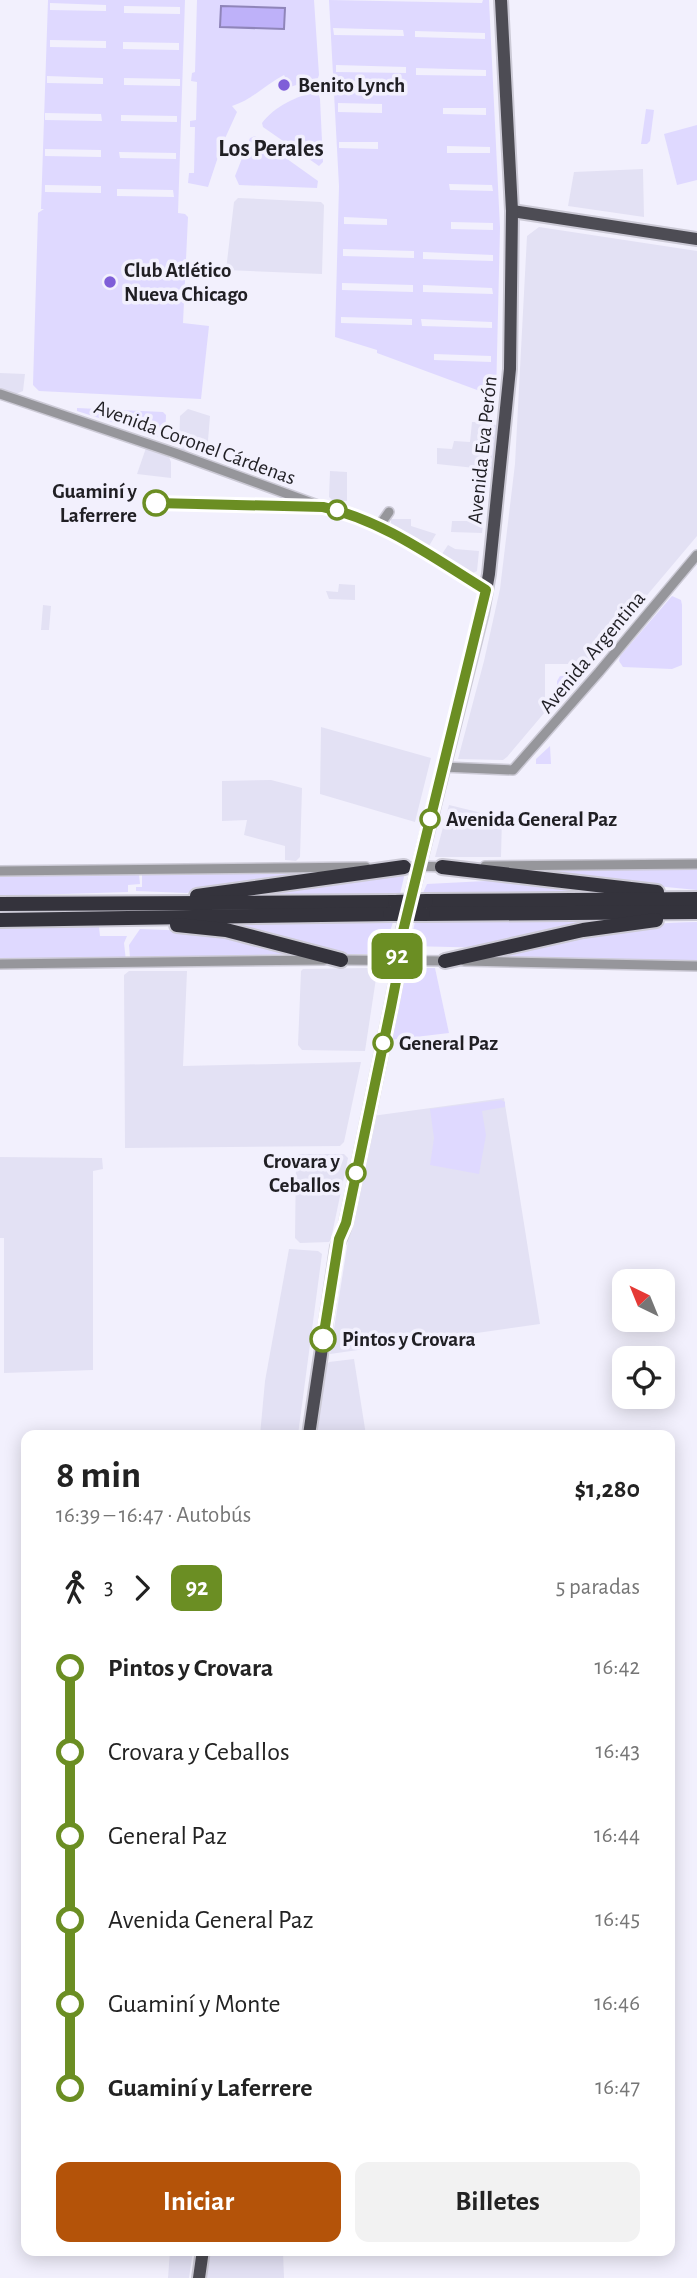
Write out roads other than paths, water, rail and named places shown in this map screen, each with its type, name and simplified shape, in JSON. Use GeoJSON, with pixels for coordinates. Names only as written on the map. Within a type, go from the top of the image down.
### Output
{"type":"FeatureCollection","features":[{"type":"Feature","properties":{"kind":"highway"},"geometry":{"type":"LineString","coordinates":[[124,911],[200,896],[411,867]]}},
{"type":"Feature","properties":{"kind":"highway"},"geometry":{"type":"LineString","coordinates":[[442,867],[697,898]]}},
{"type":"Feature","properties":{"kind":"highway"},"geometry":{"type":"LineString","coordinates":[[425,908],[697,898]]}},
{"type":"Feature","properties":{"kind":"highway"},"geometry":{"type":"LineString","coordinates":[[0,904],[124,911],[216,929],[341,960]]}},
{"type":"Feature","properties":{"kind":"highway"},"geometry":{"type":"LineString","coordinates":[[0,920],[124,911],[393,908],[697,914]]}},
{"type":"Feature","properties":{"kind":"highway"},"geometry":{"type":"LineString","coordinates":[[445,961],[591,928],[697,914]]}},
{"type":"Feature","properties":{"kind":"main road","name":"Avenida Eva Perón"},"geometry":{"type":"LineString","coordinates":[[412,894],[411,867],[443,767],[486,590],[510,369],[512,211],[501,0]]}},
{"type":"Feature","properties":{"kind":"main road"},"geometry":{"type":"LineString","coordinates":[[512,211],[697,239]]}},
{"type":"Feature","properties":{"kind":"main road"},"geometry":{"type":"LineString","coordinates":[[310,1430],[339,1239],[337,1226],[390,971],[396,960],[405,922]]}},
{"type":"Feature","properties":{"kind":"main road"},"geometry":{"type":"LineString","coordinates":[[200,2278],[202,2256]]}},
{"type":"Feature","properties":{"kind":"street","name":"Avenida Coronel Cárdenas"},"geometry":{"type":"LineString","coordinates":[[0,394],[335,509],[385,529],[486,590]]}},
{"type":"Feature","properties":{"kind":"street"},"geometry":{"type":"LineString","coordinates":[[385,529],[382,522],[389,512]]}},
{"type":"Feature","properties":{"kind":"street","name":"Avenida Argentina"},"geometry":{"type":"LineString","coordinates":[[443,767],[513,770],[592,681],[697,555]]}},
{"type":"Feature","properties":{"kind":"street"},"geometry":{"type":"LineString","coordinates":[[0,871],[697,864]]}},
{"type":"Feature","properties":{"kind":"street"},"geometry":{"type":"LineString","coordinates":[[0,964],[396,960],[697,966]]}},
{"type":"Feature","properties":{"kind":"place","name":"Benito Lynch"},"geometry":{"type":"Point","coordinates":[284,85]}},
{"type":"Feature","properties":{"kind":"place","name":"Club Atlético Nueva Chicago"},"geometry":{"type":"Point","coordinates":[110,282]}},
{"type":"Feature","properties":{"kind":"place","name":"Guaminí y Laferrere"},"geometry":{"type":"Point","coordinates":[156,503]}},
{"type":"Feature","properties":{"kind":"place","name":"Avenida General Paz"},"geometry":{"type":"Point","coordinates":[430,819]}},
{"type":"Feature","properties":{"kind":"place","name":"General Paz"},"geometry":{"type":"Point","coordinates":[383,1043]}},
{"type":"Feature","properties":{"kind":"place","name":"Crovara y Ceballos"},"geometry":{"type":"Point","coordinates":[356,1173]}},
{"type":"Feature","properties":{"kind":"place","name":"Pintos y Crovara"},"geometry":{"type":"Point","coordinates":[323,1339]}},
{"type":"Feature","properties":{"kind":"district","name":"Los Perales"},"geometry":{"type":"Point","coordinates":[271,148]}}]}
